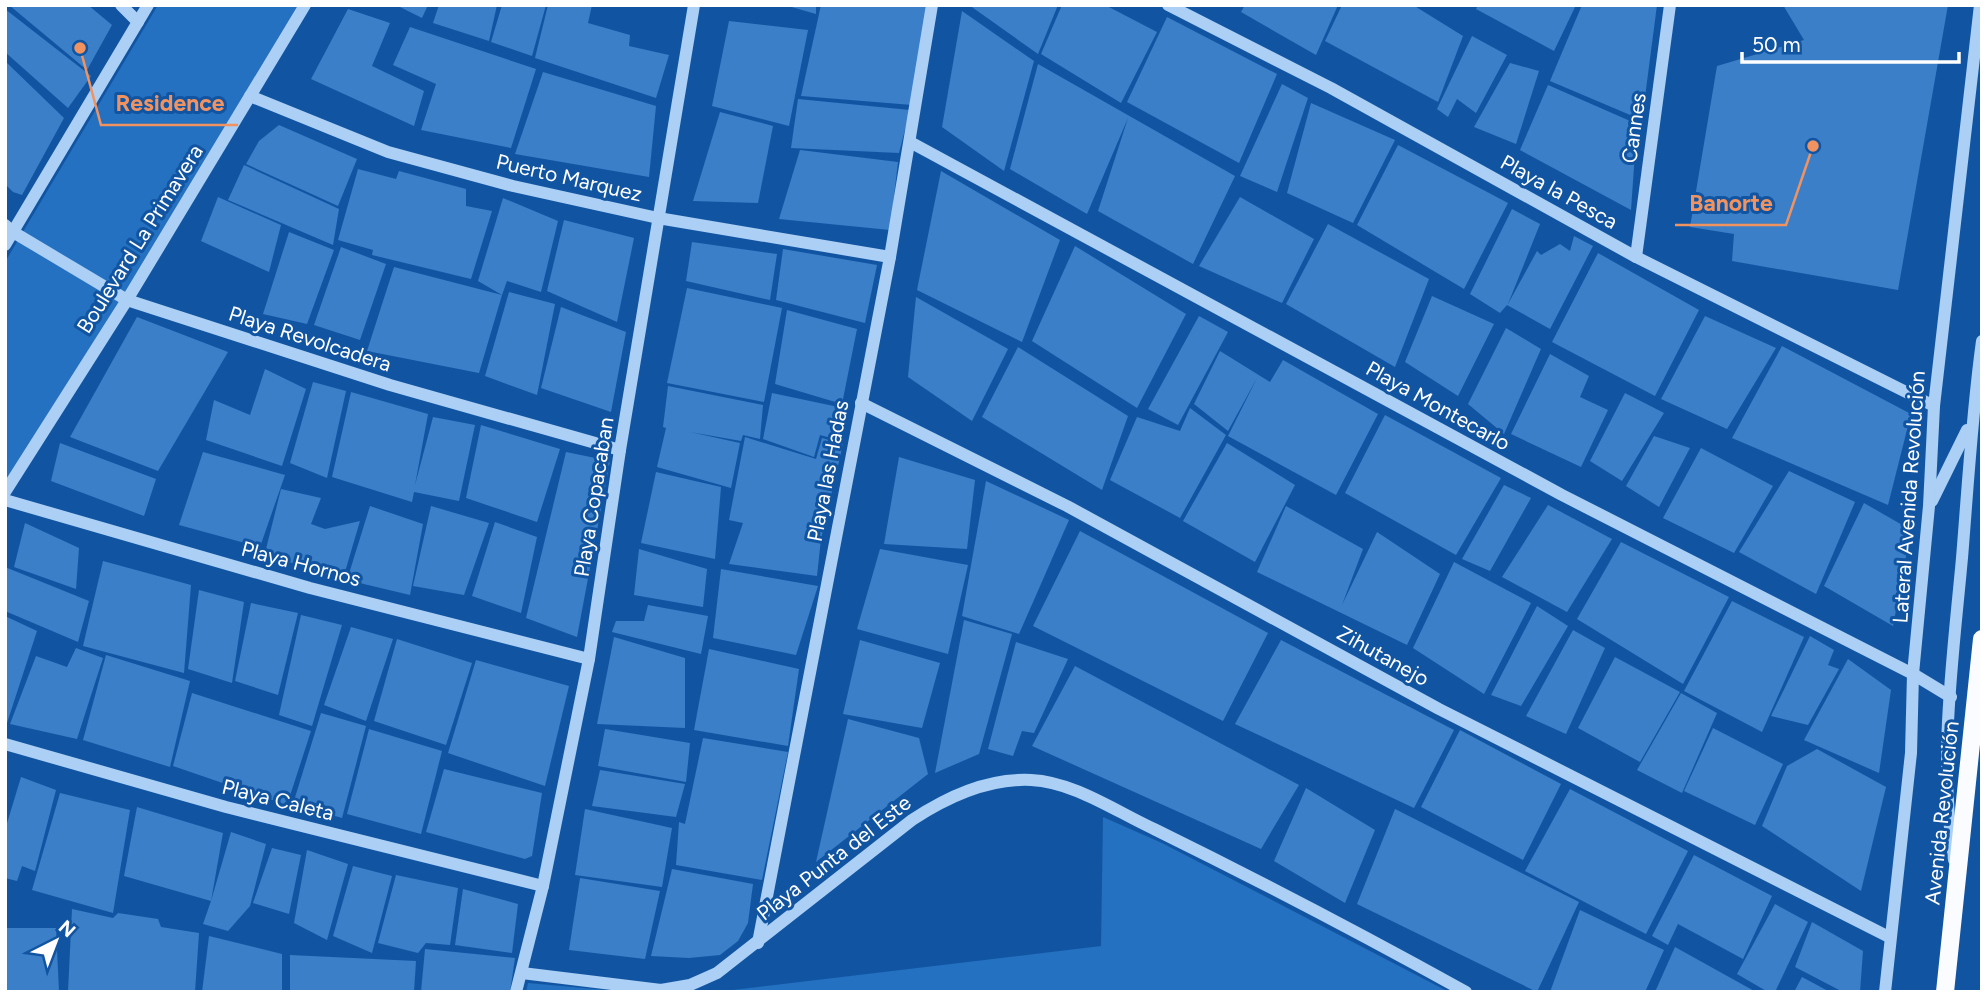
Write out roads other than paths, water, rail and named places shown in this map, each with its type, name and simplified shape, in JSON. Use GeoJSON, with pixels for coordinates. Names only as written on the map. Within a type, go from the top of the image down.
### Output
{"type":"FeatureCollection","features":[{"type":"Feature","properties":{"kind":"main road","name":"Avenida Revolución"},"geometry":{"type":"LineString","coordinates":[[1945,992],[1982,639]]}},
{"type":"Feature","properties":{"kind":"street"},"geometry":{"type":"LineString","coordinates":[[121,5],[138,22]]}},
{"type":"Feature","properties":{"kind":"street"},"geometry":{"type":"LineString","coordinates":[[5,245],[9,229],[148,5]]}},
{"type":"Feature","properties":{"kind":"street","name":"Boulevard La Primavera"},"geometry":{"type":"LineString","coordinates":[[5,492],[127,300],[305,5]]}},
{"type":"Feature","properties":{"kind":"street","name":"Playa Copacaban"},"geometry":{"type":"LineString","coordinates":[[516,992],[543,886],[589,659],[620,450],[694,5]]}},
{"type":"Feature","properties":{"kind":"street","name":"Playa las Hadas"},"geometry":{"type":"LineString","coordinates":[[758,943],[890,257],[932,5]]}},
{"type":"Feature","properties":{"kind":"street","name":"Playa la Pesca"},"geometry":{"type":"LineString","coordinates":[[1168,5],[1331,89],[1636,257],[1934,406]]}},
{"type":"Feature","properties":{"kind":"street","name":"Cannes"},"geometry":{"type":"LineString","coordinates":[[1636,257],[1670,5]]}},
{"type":"Feature","properties":{"kind":"street","name":"Lateral Avenida Revolución"},"geometry":{"type":"LineString","coordinates":[[1885,992],[1911,753],[1913,674],[1929,506],[1934,406],[1980,5]]}},
{"type":"Feature","properties":{"kind":"street","name":"Puerto Marquez"},"geometry":{"type":"LineString","coordinates":[[250,96],[388,152],[513,186],[658,218],[890,257]]}},
{"type":"Feature","properties":{"kind":"street","name":"Playa Montecarlo"},"geometry":{"type":"LineString","coordinates":[[910,142],[1562,495],[1913,674],[1951,696]]}},
{"type":"Feature","properties":{"kind":"street","name":"Playa Revolcadera"},"geometry":{"type":"LineString","coordinates":[[9,229],[127,300],[390,385],[620,450]]}},
{"type":"Feature","properties":{"kind":"street"},"geometry":{"type":"LineString","coordinates":[[1957,878],[1947,815],[1951,696],[1970,423],[1982,341]]}},
{"type":"Feature","properties":{"kind":"street","name":"Zihutanejo"},"geometry":{"type":"LineString","coordinates":[[861,403],[1067,506],[1439,709],[1889,937]]}},
{"type":"Feature","properties":{"kind":"street"},"geometry":{"type":"LineString","coordinates":[[1929,506],[1970,423]]}},
{"type":"Feature","properties":{"kind":"street","name":"Playa Hornos"},"geometry":{"type":"LineString","coordinates":[[5,500],[310,588],[589,659]]}},
{"type":"Feature","properties":{"kind":"street","name":"Playa Caleta"},"geometry":{"type":"LineString","coordinates":[[5,744],[226,807],[543,886]]}},
{"type":"Feature","properties":{"kind":"street","name":"Playa Punta del Este"},"geometry":{"type":"LineString","coordinates":[[522,973],[662,990],[690,985],[718,973],[937,803],[988,783],[1032,780],[1076,790],[1296,898],[1466,992]]}},
{"type":"Feature","properties":{"kind":"place","name":"Residence"},"geometry":{"type":"Point","coordinates":[80,48]}},
{"type":"Feature","properties":{"kind":"place","name":"Banorte"},"geometry":{"type":"Point","coordinates":[1813,146]}}]}
